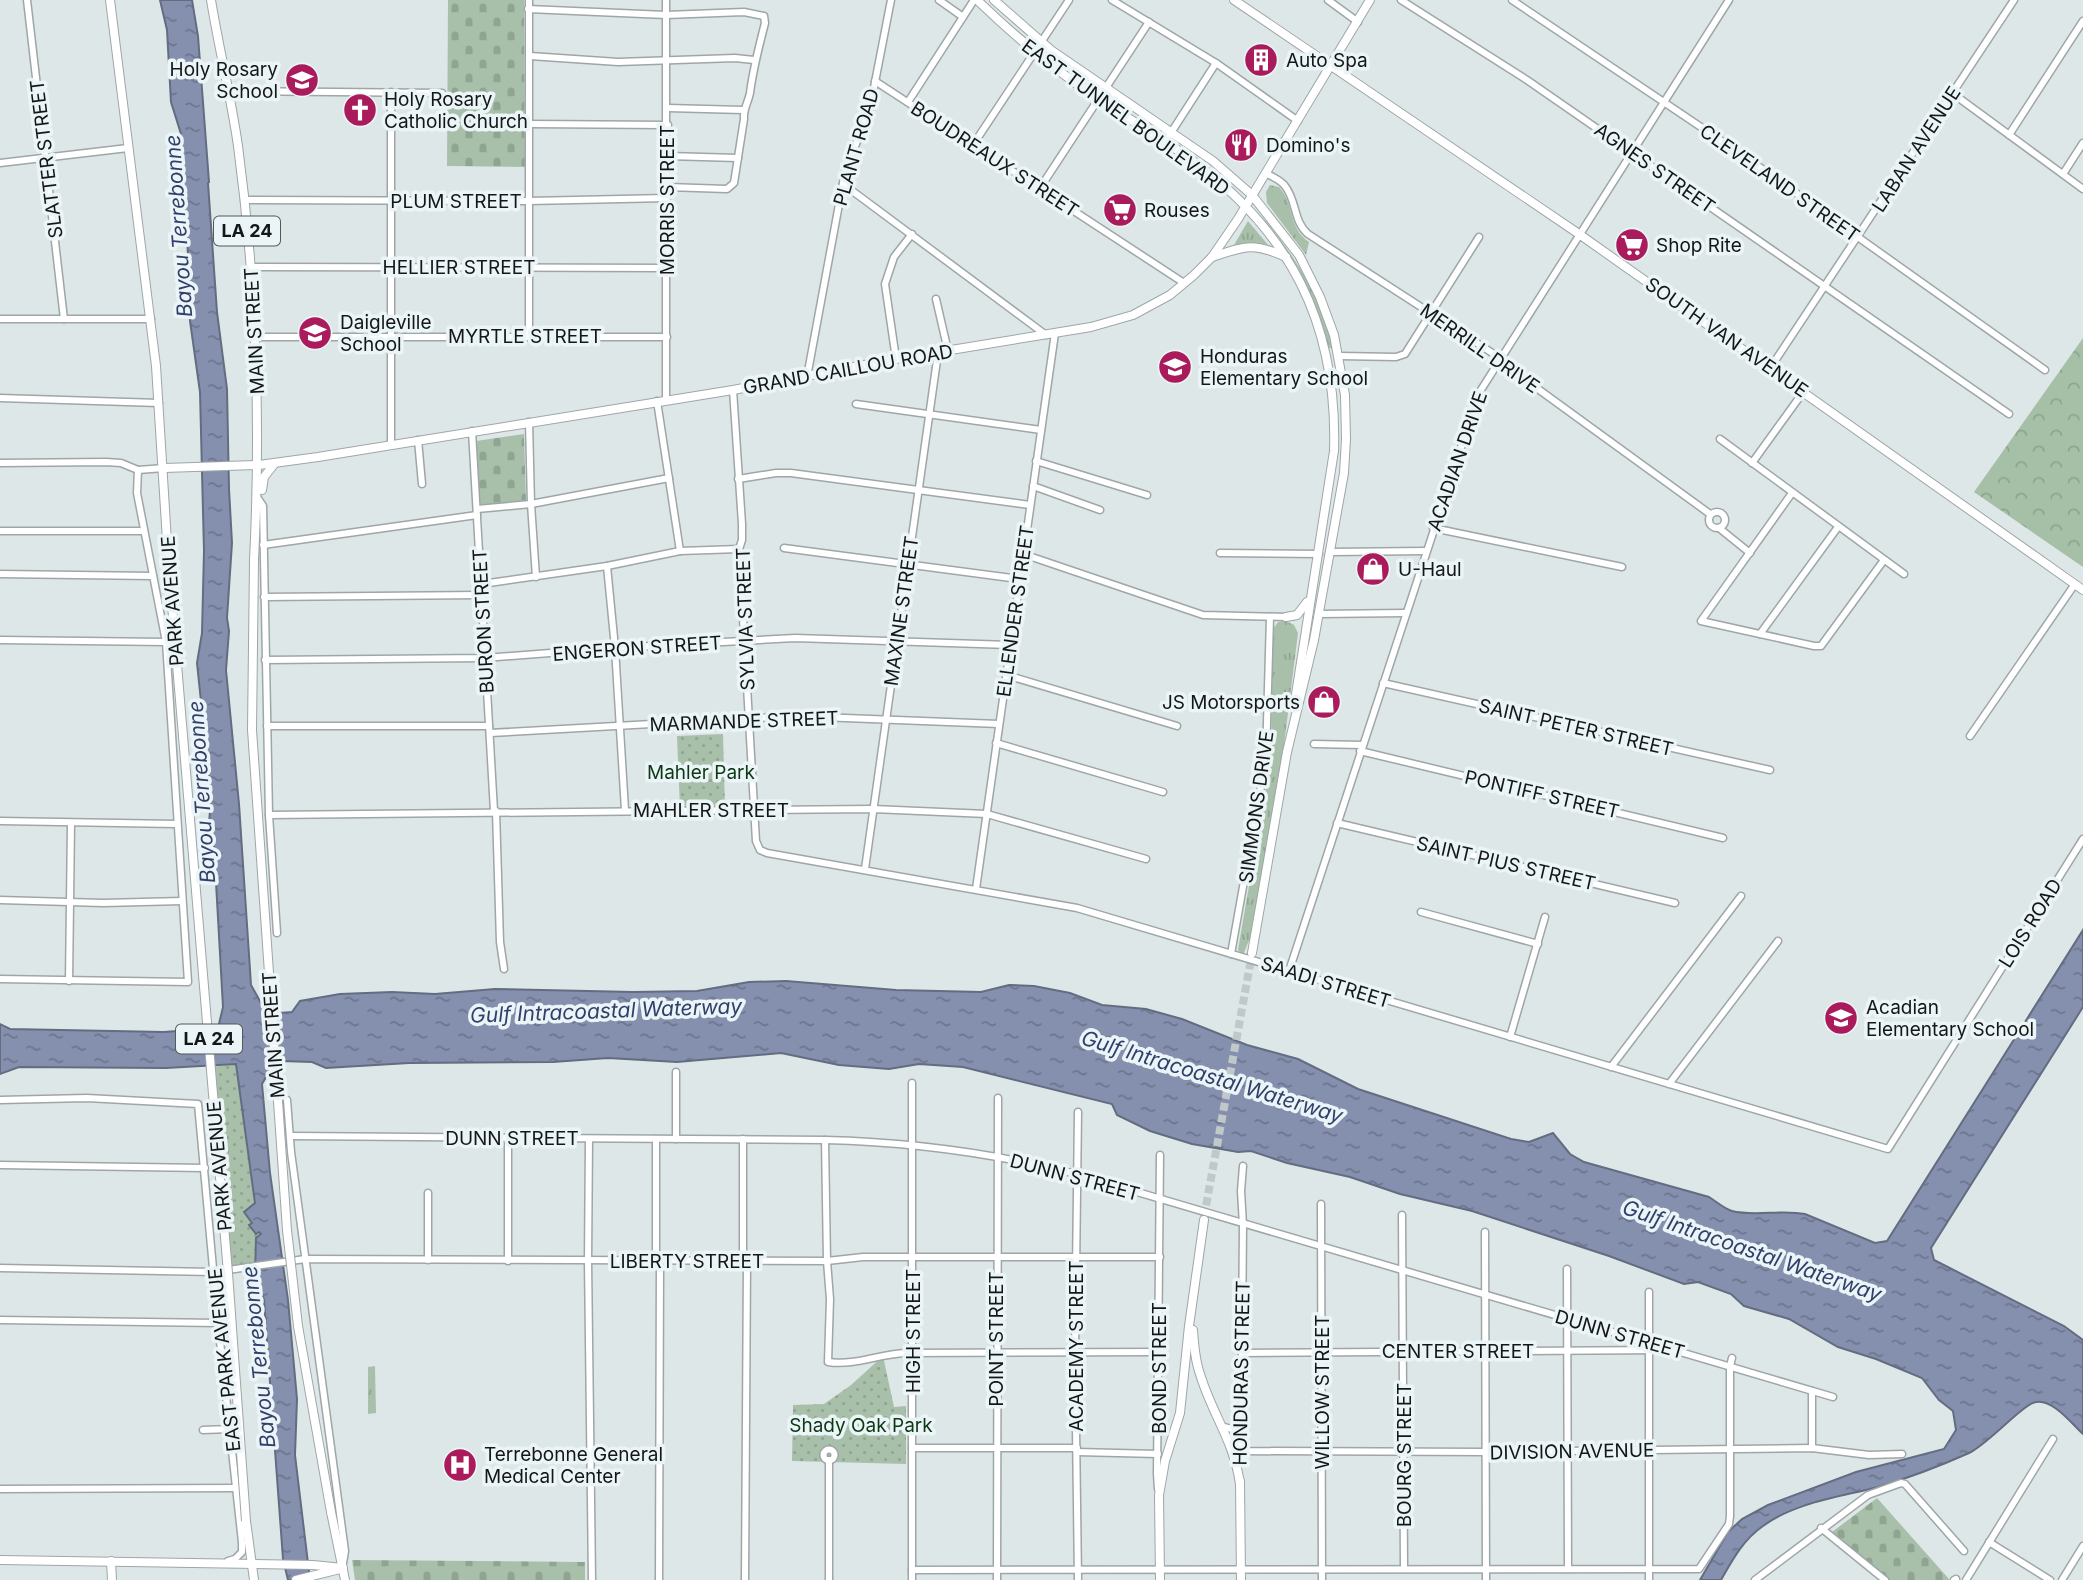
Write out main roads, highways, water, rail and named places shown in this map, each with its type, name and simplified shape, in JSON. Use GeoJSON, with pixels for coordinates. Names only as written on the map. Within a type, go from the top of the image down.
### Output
{"type":"FeatureCollection","features":[{"type":"Feature","properties":{"kind":"main road","name":"PARK AVENUE"},"geometry":{"type":"LineString","coordinates":[[110,0],[151,319],[159,403],[168,557],[246,1521],[254,1580]]}},
{"type":"Feature","properties":{"kind":"main road","name":"MAIN STREET"},"geometry":{"type":"LineString","coordinates":[[211,0],[229,91],[244,201],[257,337],[259,465],[254,560],[252,730],[287,1230],[298,1326],[345,1580]]}},
{"type":"Feature","properties":{"kind":"main road","name":"EAST TUNNEL BOULEVARD"},"geometry":{"type":"LineString","coordinates":[[976,0],[1035,52],[1222,184],[1262,224],[1286,257],[1310,303],[1322,339],[1333,389],[1334,451],[1303,638],[1293,724]]}},
{"type":"Feature","properties":{"kind":"main road","name":"EAST TUNNEL BOULEVARD"},"geometry":{"type":"LineString","coordinates":[[994,0],[1041,43],[1213,161],[1252,195],[1282,230],[1305,265],[1327,315],[1339,355],[1345,395],[1346,439],[1343,473],[1319,614],[1293,724],[1252,953]]}},
{"type":"Feature","properties":{"kind":"main road","name":"SOUTH VAN AVENUE"},"geometry":{"type":"LineString","coordinates":[[1234,0],[1579,234],[2083,590]]}},
{"type":"Feature","properties":{"kind":"main road","name":"GRAND CAILLOU ROAD"},"geometry":{"type":"LineString","coordinates":[[164,468],[259,465],[391,445],[733,390],[896,359],[1108,324],[1133,315],[1160,301],[1185,283],[1212,257],[1246,206],[1370,0]]}},
{"type":"Feature","properties":{"kind":"main road"},"geometry":{"type":"LineString","coordinates":[[1212,257],[1246,245],[1266,248],[1286,257]]}},
{"type":"Feature","properties":{"kind":"main road"},"geometry":{"type":"LineString","coordinates":[[257,495],[262,489],[264,477],[275,463]]}},
{"type":"Feature","properties":{"kind":"main road"},"geometry":{"type":"LineString","coordinates":[[1323,530],[1324,543],[1330,552]]}},
{"type":"Feature","properties":{"kind":"main road"},"geometry":{"type":"LineString","coordinates":[[1319,554],[1326,572]]}},
{"type":"Feature","properties":{"kind":"main road"},"geometry":{"type":"LineString","coordinates":[[1303,638],[1296,621],[1286,617],[1300,613],[1311,596]]}},
{"type":"Feature","properties":{"kind":"main road"},"geometry":{"type":"LineString","coordinates":[[1204,1220],[1192,1310],[1197,1364],[1209,1399],[1236,1458],[1240,1484]]}},
{"type":"Feature","properties":{"kind":"main road","name":"BOND STREET"},"geometry":{"type":"LineString","coordinates":[[1160,1580],[1159,1496],[1165,1461],[1180,1413],[1192,1310]]}},
{"type":"Feature","properties":{"kind":"main road","name":"HONDURAS STREET"},"geometry":{"type":"LineString","coordinates":[[1241,1451],[1241,1580]]}},
{"type":"Feature","properties":{"kind":"main road"},"geometry":{"type":"LineString","coordinates":[[0,1560],[313,1565],[342,1568]]}},
{"type":"Feature","properties":{"kind":"main road"},"geometry":{"type":"LineString","coordinates":[[111,1561],[112,1580]]}},
{"type":"Feature","properties":{"kind":"main road"},"geometry":{"type":"LineString","coordinates":[[296,1580],[342,1568]]}},
{"type":"Feature","properties":{"kind":"water","name":"Gulf Intracoastal Waterway"},"geometry":{"type":"Polygon","coordinates":[[[160,0],[192,0],[198,36],[217,312],[227,389],[232,543],[226,670],[239,804],[251,985],[267,1014],[292,1012],[300,1001],[340,994],[392,992],[435,994],[495,989],[697,991],[749,982],[786,981],[896,990],[981,992],[1009,985],[1034,986],[1070,993],[1102,1005],[1146,1009],[1182,1019],[1247,1045],[1298,1059],[1358,1089],[1511,1139],[1529,1142],[1553,1133],[1570,1154],[1584,1162],[1709,1197],[1732,1211],[1805,1214],[1875,1243],[1887,1241],[2083,930],[2083,1007],[1931,1248],[1934,1260],[2064,1326],[2083,1340],[2083,1434],[2049,1404],[2030,1404],[1969,1453],[1901,1480],[1804,1506],[1776,1518],[1756,1531],[1744,1544],[1721,1580],[1700,1580],[1728,1532],[1742,1519],[1768,1505],[1856,1472],[1944,1449],[1956,1430],[1953,1411],[1939,1400],[1922,1378],[1838,1347],[1789,1319],[1744,1306],[1731,1294],[1698,1282],[1684,1284],[1472,1211],[1400,1194],[1350,1177],[1287,1163],[1251,1151],[1238,1152],[1192,1144],[1150,1131],[1117,1115],[1112,1104],[963,1067],[919,1064],[889,1069],[839,1065],[781,1053],[677,1062],[608,1058],[326,1068],[312,1062],[281,1061],[270,1070],[262,1084],[270,1173],[288,1300],[297,1399],[295,1455],[310,1580],[288,1580],[283,1559],[264,1300],[255,1274],[256,1238],[261,1234],[256,1234],[249,1225],[252,1223],[244,1212],[255,1203],[236,1064],[166,1068],[19,1067],[0,1074],[0,1024],[10,1029],[164,1032],[218,1028],[223,1007],[214,847],[209,824],[211,797],[197,663],[202,633],[204,551],[200,392],[190,321],[187,228],[177,191],[183,190],[181,134],[171,102],[167,30],[160,0]]]}},
{"type":"Feature","properties":{"kind":"tunnel"},"geometry":{"type":"LineString","coordinates":[[1204,1217],[1252,954]]}},
{"type":"Feature","properties":{"kind":"place","name":"Auto Spa"},"geometry":{"type":"Point","coordinates":[1261,60]}},
{"type":"Feature","properties":{"kind":"place","name":"Holy Rosary School"},"geometry":{"type":"Point","coordinates":[302,80]}},
{"type":"Feature","properties":{"kind":"place","name":"Holy Rosary Catholic Church"},"geometry":{"type":"Point","coordinates":[360,110]}},
{"type":"Feature","properties":{"kind":"place","name":"Domino's"},"geometry":{"type":"Point","coordinates":[1241,145]}},
{"type":"Feature","properties":{"kind":"place","name":"Rouses"},"geometry":{"type":"Point","coordinates":[1120,210]}},
{"type":"Feature","properties":{"kind":"place","name":"Shop Rite"},"geometry":{"type":"Point","coordinates":[1632,245]}},
{"type":"Feature","properties":{"kind":"place","name":"Daigleville School"},"geometry":{"type":"Point","coordinates":[315,333]}},
{"type":"Feature","properties":{"kind":"place","name":"Honduras Elementary School"},"geometry":{"type":"Point","coordinates":[1175,367]}},
{"type":"Feature","properties":{"kind":"place","name":"U-Haul"},"geometry":{"type":"Point","coordinates":[1373,569]}},
{"type":"Feature","properties":{"kind":"place","name":"JS Motorsports"},"geometry":{"type":"Point","coordinates":[1324,702]}},
{"type":"Feature","properties":{"kind":"place","name":"Acadian Elementary School"},"geometry":{"type":"Point","coordinates":[1841,1018]}},
{"type":"Feature","properties":{"kind":"place","name":"Terrebonne General Medical Center"},"geometry":{"type":"Point","coordinates":[460,1465]}},
{"type":"Feature","properties":{"kind":"water label","name":"Bayou Terrebonne"},"geometry":{"type":"Point","coordinates":[179,226]}},
{"type":"Feature","properties":{"kind":"water label","name":"Bayou Terrebonne"},"geometry":{"type":"Point","coordinates":[202,792]}},
{"type":"Feature","properties":{"kind":"water label","name":"Bayou Terrebonne"},"geometry":{"type":"Point","coordinates":[259,1357]}},
{"type":"Feature","properties":{"kind":"park label","name":"Mahler Park"},"geometry":{"type":"Point","coordinates":[701,772]}},
{"type":"Feature","properties":{"kind":"park label","name":"Shady Oak Park"},"geometry":{"type":"Point","coordinates":[861,1425]}}]}
